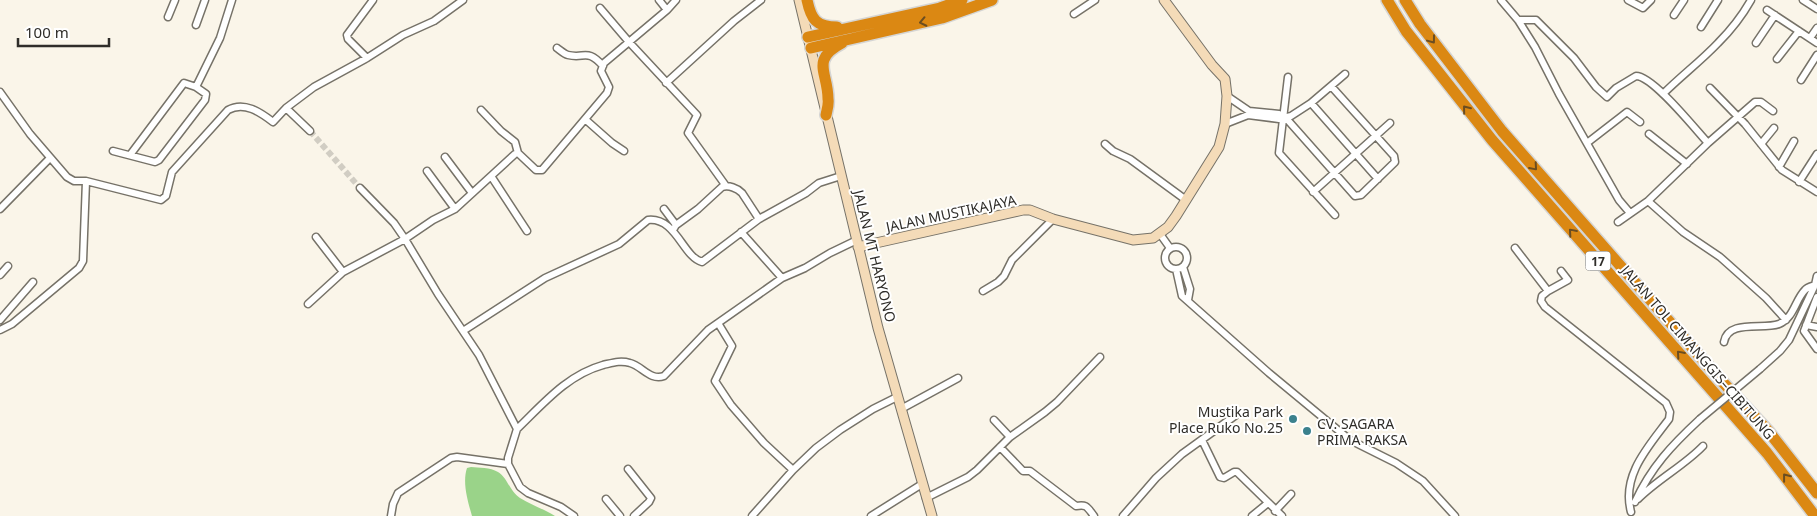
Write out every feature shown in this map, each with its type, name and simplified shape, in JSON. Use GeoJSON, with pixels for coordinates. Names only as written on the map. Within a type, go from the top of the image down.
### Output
{"type":"FeatureCollection","features":[{"type":"Feature","properties":{"kind":"highway"},"geometry":{"type":"LineString","coordinates":[[807,0],[814,21],[822,26],[850,32]]}},
{"type":"Feature","properties":{"kind":"highway"},"geometry":{"type":"LineString","coordinates":[[810,43],[940,8],[992,0]]}},
{"type":"Feature","properties":{"kind":"highway","name":"JALAN TOL CIMANGGIS–CIBITUNG"},"geometry":{"type":"LineString","coordinates":[[1387,0],[1406,31],[1492,140],[1767,453],[1815,516]]}},
{"type":"Feature","properties":{"kind":"highway","name":"JALAN TOL CIMANGGIS–CIBITUNG"},"geometry":{"type":"LineString","coordinates":[[1405,0],[1420,24],[1502,131],[1718,377],[1769,432],[1817,493]]}},
{"type":"Feature","properties":{"kind":"highway"},"geometry":{"type":"LineString","coordinates":[[826,115],[828,98],[822,63],[831,49],[850,32]]}},
{"type":"Feature","properties":{"kind":"street"},"geometry":{"type":"LineString","coordinates":[[168,17],[175,0]]}},
{"type":"Feature","properties":{"kind":"street"},"geometry":{"type":"LineString","coordinates":[[196,25],[206,0]]}},
{"type":"Feature","properties":{"kind":"street"},"geometry":{"type":"LineString","coordinates":[[196,87],[220,38],[232,0]]}},
{"type":"Feature","properties":{"kind":"street"},"geometry":{"type":"LineString","coordinates":[[368,58],[348,39],[347,35],[373,0]]}},
{"type":"Feature","properties":{"kind":"street"},"geometry":{"type":"LineString","coordinates":[[0,92],[30,134],[69,179],[86,181],[161,200],[166,196],[172,172],[224,112],[237,106],[243,106],[273,122],[286,108],[314,87],[368,58],[403,35],[434,21],[463,0]]}},
{"type":"Feature","properties":{"kind":"street"},"geometry":{"type":"LineString","coordinates":[[659,0],[667,10]]}},
{"type":"Feature","properties":{"kind":"street"},"geometry":{"type":"LineString","coordinates":[[482,110],[501,131],[515,142],[518,153],[536,170],[542,170],[586,120],[609,90],[601,74],[603,66],[676,0]]}},
{"type":"Feature","properties":{"kind":"street"},"geometry":{"type":"LineString","coordinates":[[666,83],[734,21],[761,0]]}},
{"type":"Feature","properties":{"kind":"street","name":"JALAN MT HARYONO"},"geometry":{"type":"LineString","coordinates":[[799,0],[857,244],[897,397],[932,516]]}},
{"type":"Feature","properties":{"kind":"street"},"geometry":{"type":"LineString","coordinates":[[1074,14],[1095,0]]}},
{"type":"Feature","properties":{"kind":"street"},"geometry":{"type":"LineString","coordinates":[[1164,0],[1212,65],[1225,79],[1227,96],[1225,124],[1220,148],[1168,227],[1160,234],[1170,248]]}},
{"type":"Feature","properties":{"kind":"street"},"geometry":{"type":"LineString","coordinates":[[1501,0],[1518,20],[1535,47],[1619,200],[1630,213]]}},
{"type":"Feature","properties":{"kind":"street"},"geometry":{"type":"LineString","coordinates":[[1628,0],[1643,8],[1651,0]]}},
{"type":"Feature","properties":{"kind":"street"},"geometry":{"type":"LineString","coordinates":[[1674,16],[1684,0]]}},
{"type":"Feature","properties":{"kind":"street"},"geometry":{"type":"LineString","coordinates":[[1701,27],[1718,0]]}},
{"type":"Feature","properties":{"kind":"street"},"geometry":{"type":"LineString","coordinates":[[1663,94],[1678,78],[1716,46],[1735,24],[1751,0]]}},
{"type":"Feature","properties":{"kind":"street"},"geometry":{"type":"LineString","coordinates":[[1803,0],[1817,9]]}},
{"type":"Feature","properties":{"kind":"street"},"geometry":{"type":"LineString","coordinates":[[600,8],[697,115],[688,133],[726,186],[742,192],[759,219]]}},
{"type":"Feature","properties":{"kind":"street"},"geometry":{"type":"LineString","coordinates":[[1767,10],[1817,43]]}},
{"type":"Feature","properties":{"kind":"street"},"geometry":{"type":"LineString","coordinates":[[1756,43],[1775,15]]}},
{"type":"Feature","properties":{"kind":"street"},"geometry":{"type":"LineString","coordinates":[[1518,20],[1536,20],[1574,58],[1608,97],[1616,88],[1636,76],[1644,78],[1663,94],[1708,143]]}},
{"type":"Feature","properties":{"kind":"street"},"geometry":{"type":"LineString","coordinates":[[1810,38],[1817,28]]}},
{"type":"Feature","properties":{"kind":"street"},"geometry":{"type":"LineString","coordinates":[[1777,59],[1799,31]]}},
{"type":"Feature","properties":{"kind":"street"},"geometry":{"type":"LineString","coordinates":[[557,48],[568,55],[586,54],[593,56],[603,66]]}},
{"type":"Feature","properties":{"kind":"street"},"geometry":{"type":"LineString","coordinates":[[1801,80],[1817,55]]}},
{"type":"Feature","properties":{"kind":"street"},"geometry":{"type":"LineString","coordinates":[[1225,124],[1248,115],[1279,118],[1296,114],[1345,74]]}},
{"type":"Feature","properties":{"kind":"street"},"geometry":{"type":"LineString","coordinates":[[1288,77],[1279,153],[1335,215]]}},
{"type":"Feature","properties":{"kind":"street"},"geometry":{"type":"LineString","coordinates":[[113,151],[155,162],[204,100],[206,94],[196,87],[184,83],[181,85],[130,155]]}},
{"type":"Feature","properties":{"kind":"street"},"geometry":{"type":"LineString","coordinates":[[1227,96],[1249,111],[1279,114],[1283,117],[1357,197],[1378,179],[1395,162],[1395,159],[1376,135],[1331,86]]}},
{"type":"Feature","properties":{"kind":"street"},"geometry":{"type":"LineString","coordinates":[[1710,88],[1738,117],[1779,167],[1799,182],[1817,192]]}},
{"type":"Feature","properties":{"kind":"street"},"geometry":{"type":"LineString","coordinates":[[1618,222],[1648,201],[1708,143],[1755,102],[1761,102],[1773,111]]}},
{"type":"Feature","properties":{"kind":"street"},"geometry":{"type":"LineString","coordinates":[[1311,103],[1378,179]]}},
{"type":"Feature","properties":{"kind":"street"},"geometry":{"type":"LineString","coordinates":[[286,108],[310,131]]}},
{"type":"Feature","properties":{"kind":"street"},"geometry":{"type":"LineString","coordinates":[[1587,143],[1627,112],[1640,122]]}},
{"type":"Feature","properties":{"kind":"street"},"geometry":{"type":"LineString","coordinates":[[586,120],[624,151]]}},
{"type":"Feature","properties":{"kind":"street"},"geometry":{"type":"LineString","coordinates":[[1313,192],[1390,123]]}},
{"type":"Feature","properties":{"kind":"street"},"geometry":{"type":"LineString","coordinates":[[1761,144],[1774,128]]}},
{"type":"Feature","properties":{"kind":"street"},"geometry":{"type":"LineString","coordinates":[[1649,134],[1687,164]]}},
{"type":"Feature","properties":{"kind":"street"},"geometry":{"type":"LineString","coordinates":[[1779,167],[1794,141]]}},
{"type":"Feature","properties":{"kind":"street"},"geometry":{"type":"LineString","coordinates":[[1105,144],[1113,151],[1130,159],[1186,200]]}},
{"type":"Feature","properties":{"kind":"street"},"geometry":{"type":"LineString","coordinates":[[308,304],[343,272],[405,239],[433,220],[456,209],[511,157],[518,153]]}},
{"type":"Feature","properties":{"kind":"street"},"geometry":{"type":"LineString","coordinates":[[1799,182],[1817,154]]}},
{"type":"Feature","properties":{"kind":"street"},"geometry":{"type":"LineString","coordinates":[[445,157],[472,193]]}},
{"type":"Feature","properties":{"kind":"street"},"geometry":{"type":"LineString","coordinates":[[0,208],[50,158]]}},
{"type":"Feature","properties":{"kind":"street"},"geometry":{"type":"LineString","coordinates":[[427,171],[456,209]]}},
{"type":"Feature","properties":{"kind":"street"},"geometry":{"type":"LineString","coordinates":[[490,176],[527,232]]}},
{"type":"Feature","properties":{"kind":"street"},"geometry":{"type":"LineString","coordinates":[[664,209],[696,260],[702,262],[759,219],[806,194],[819,183],[841,176]]}},
{"type":"Feature","properties":{"kind":"street"},"geometry":{"type":"LineString","coordinates":[[0,330],[12,324],[79,268],[83,261],[86,181]]}},
{"type":"Feature","properties":{"kind":"street"},"geometry":{"type":"LineString","coordinates":[[675,228],[726,186]]}},
{"type":"Feature","properties":{"kind":"street"},"geometry":{"type":"LineString","coordinates":[[360,188],[394,223],[405,239],[487,371],[517,429]]}},
{"type":"Feature","properties":{"kind":"street"},"geometry":{"type":"LineString","coordinates":[[1648,201],[1683,232],[1720,257],[1766,298],[1786,320]]}},
{"type":"Feature","properties":{"kind":"street","name":"JALAN MUSTIKAJAYA"},"geometry":{"type":"LineString","coordinates":[[857,244],[1024,210],[1133,240],[1153,238],[1160,234]]}},
{"type":"Feature","properties":{"kind":"street"},"geometry":{"type":"LineString","coordinates":[[463,331],[545,278],[619,244],[648,220],[654,219],[675,228]]}},
{"type":"Feature","properties":{"kind":"street"},"geometry":{"type":"LineString","coordinates":[[984,291],[1004,276],[1012,260],[1053,219]]}},
{"type":"Feature","properties":{"kind":"street"},"geometry":{"type":"LineString","coordinates":[[741,232],[782,278]]}},
{"type":"Feature","properties":{"kind":"street"},"geometry":{"type":"LineString","coordinates":[[316,237],[343,272]]}},
{"type":"Feature","properties":{"kind":"street"},"geometry":{"type":"LineString","coordinates":[[574,516],[561,507],[523,490],[508,464],[517,429],[556,392],[575,376],[587,370],[622,361],[634,364],[653,376],[664,376],[704,334],[782,278],[805,268],[830,253],[857,244]]}},
{"type":"Feature","properties":{"kind":"street"},"geometry":{"type":"LineString","coordinates":[[1179,247],[1186,251],[1188,259],[1183,266],[1176,269],[1166,261],[1166,254],[1170,248],[1179,247]]}},
{"type":"Feature","properties":{"kind":"street"},"geometry":{"type":"LineString","coordinates":[[1516,248],[1548,291]]}},
{"type":"Feature","properties":{"kind":"street"},"geometry":{"type":"LineString","coordinates":[[0,275],[8,266]]}},
{"type":"Feature","properties":{"kind":"street"},"geometry":{"type":"LineString","coordinates":[[1183,266],[1190,289],[1188,300]]}},
{"type":"Feature","properties":{"kind":"street"},"geometry":{"type":"LineString","coordinates":[[1176,269],[1181,293],[1269,373],[1337,431],[1423,481],[1455,516]]}},
{"type":"Feature","properties":{"kind":"street"},"geometry":{"type":"LineString","coordinates":[[1561,271],[1568,280],[1542,296],[1541,301],[1545,307],[1666,403],[1670,412],[1669,419],[1640,458],[1632,474],[1628,501],[1631,514]]}},
{"type":"Feature","properties":{"kind":"street"},"geometry":{"type":"LineString","coordinates":[[1631,514],[1635,502],[1653,468],[1668,450],[1700,419],[1780,351],[1789,340],[1815,285],[1817,276]]}},
{"type":"Feature","properties":{"kind":"street"},"geometry":{"type":"LineString","coordinates":[[0,320],[33,282]]}},
{"type":"Feature","properties":{"kind":"street"},"geometry":{"type":"LineString","coordinates":[[1724,342],[1728,334],[1738,328],[1777,325],[1786,320],[1805,289],[1815,285]]}},
{"type":"Feature","properties":{"kind":"street"},"geometry":{"type":"LineString","coordinates":[[1815,285],[1817,293]]}},
{"type":"Feature","properties":{"kind":"street"},"geometry":{"type":"LineString","coordinates":[[1817,297],[1804,331],[1817,349]]}},
{"type":"Feature","properties":{"kind":"street"},"geometry":{"type":"LineString","coordinates":[[718,323],[732,346],[715,381],[731,405],[764,443],[792,470]]}},
{"type":"Feature","properties":{"kind":"street"},"geometry":{"type":"LineString","coordinates":[[1806,325],[1817,327]]}},
{"type":"Feature","properties":{"kind":"street"},"geometry":{"type":"LineString","coordinates":[[926,498],[968,477],[986,463],[1010,437],[1046,412],[1100,357]]}},
{"type":"Feature","properties":{"kind":"street"},"geometry":{"type":"LineString","coordinates":[[901,409],[958,378]]}},
{"type":"Feature","properties":{"kind":"street"},"geometry":{"type":"LineString","coordinates":[[752,516],[792,470],[840,430],[873,409],[897,397]]}},
{"type":"Feature","properties":{"kind":"street"},"geometry":{"type":"LineString","coordinates":[[1123,516],[1156,478],[1182,454],[1236,415]]}},
{"type":"Feature","properties":{"kind":"street"},"geometry":{"type":"LineString","coordinates":[[994,420],[1010,437]]}},
{"type":"Feature","properties":{"kind":"street"},"geometry":{"type":"LineString","coordinates":[[1202,440],[1220,477],[1224,478],[1236,472],[1282,516]]}},
{"type":"Feature","properties":{"kind":"street"},"geometry":{"type":"LineString","coordinates":[[1635,502],[1647,490],[1696,454],[1703,446]]}},
{"type":"Feature","properties":{"kind":"street"},"geometry":{"type":"LineString","coordinates":[[1000,447],[1023,471],[1030,471],[1076,506],[1084,504],[1094,516]]}},
{"type":"Feature","properties":{"kind":"street"},"geometry":{"type":"LineString","coordinates":[[391,516],[393,504],[398,494],[450,458],[457,457],[508,464]]}},
{"type":"Feature","properties":{"kind":"street"},"geometry":{"type":"LineString","coordinates":[[628,469],[651,498],[650,502],[634,516]]}},
{"type":"Feature","properties":{"kind":"street"},"geometry":{"type":"LineString","coordinates":[[871,516],[922,484]]}},
{"type":"Feature","properties":{"kind":"street"},"geometry":{"type":"LineString","coordinates":[[1275,511],[1291,494]]}},
{"type":"Feature","properties":{"kind":"street"},"geometry":{"type":"LineString","coordinates":[[606,499],[620,516]]}},
{"type":"Feature","properties":{"kind":"street"},"geometry":{"type":"LineString","coordinates":[[1252,516],[1268,504]]}},
{"type":"Feature","properties":{"kind":"shaded area"},"geometry":{"type":"Polygon","coordinates":[[[467,468],[495,470],[504,477],[517,495],[555,516],[472,516],[465,480],[467,468]]]}},
{"type":"Feature","properties":{"kind":"tunnel"},"geometry":{"type":"LineString","coordinates":[[310,131],[360,188]]}},
{"type":"Feature","properties":{"kind":"place","name":"Mustika Park Place Ruko No.25"},"geometry":{"type":"Point","coordinates":[1293,419]}},
{"type":"Feature","properties":{"kind":"place","name":"CV. SAGARA PRIMA RAKSA"},"geometry":{"type":"Point","coordinates":[1307,431]}}]}
